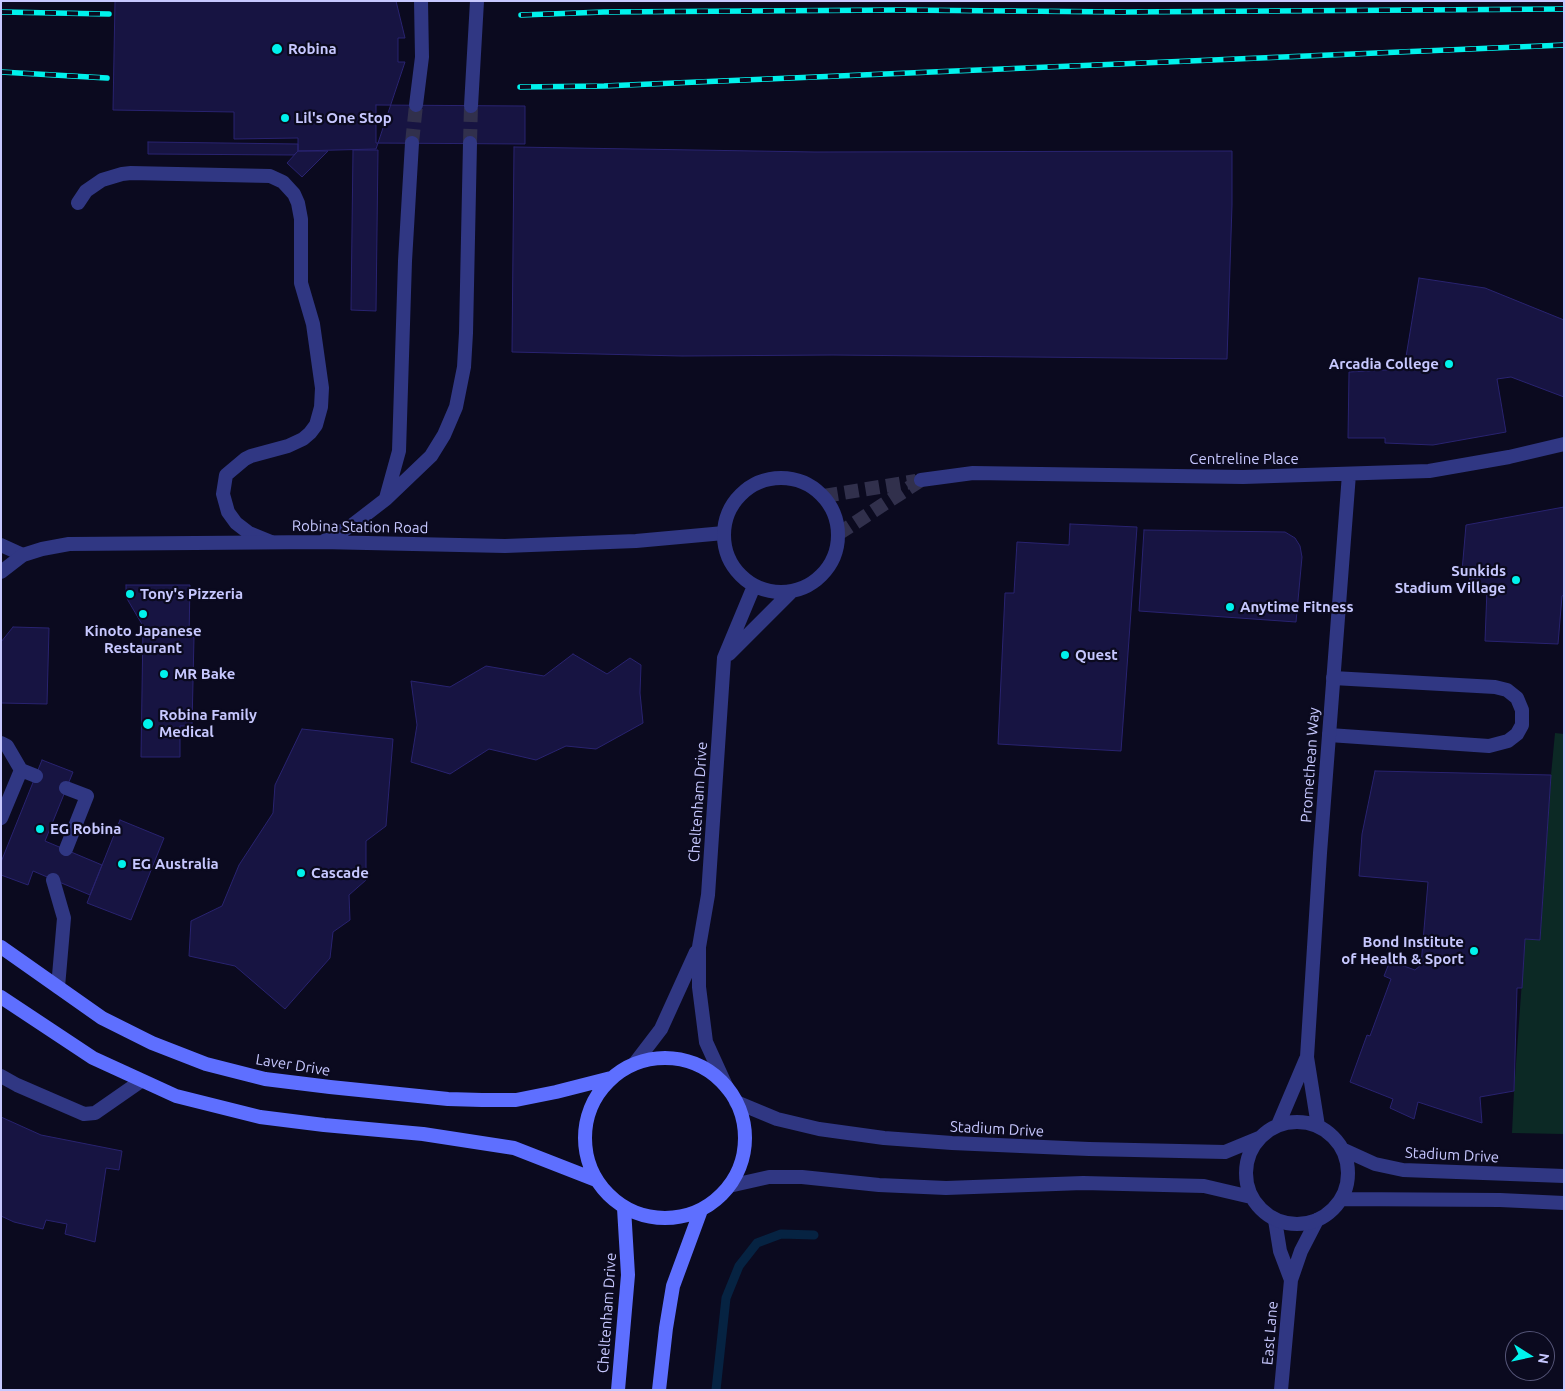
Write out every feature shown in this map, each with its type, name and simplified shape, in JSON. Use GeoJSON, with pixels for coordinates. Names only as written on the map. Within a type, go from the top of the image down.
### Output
{"type":"FeatureCollection","features":[{"type":"Feature","properties":{"kind":"main road","name":"Laver Drive"},"geometry":{"type":"LineString","coordinates":[[1,947],[102,1018],[152,1043],[206,1064],[266,1079],[448,1099],[516,1100],[611,1078]]}},
{"type":"Feature","properties":{"kind":"main road"},"geometry":{"type":"LineString","coordinates":[[1,997],[93,1058],[176,1096],[260,1117],[423,1134],[514,1148],[596,1180]]}},
{"type":"Feature","properties":{"kind":"main road"},"geometry":{"type":"LineString","coordinates":[[660,1057],[685,1060],[709,1071],[728,1088],[736,1102],[743,1123],[744,1145],[740,1167],[729,1186],[716,1200],[701,1210],[675,1218],[648,1217],[624,1208],[608,1196],[596,1180],[587,1161],[584,1139],[587,1118],[611,1078],[623,1068],[660,1057]]}},
{"type":"Feature","properties":{"kind":"main road","name":"Cheltenham Drive"},"geometry":{"type":"LineString","coordinates":[[618,1390],[628,1275],[624,1208]]}},
{"type":"Feature","properties":{"kind":"main road"},"geometry":{"type":"LineString","coordinates":[[659,1390],[673,1286],[701,1210]]}},
{"type":"Feature","properties":{"kind":"street"},"geometry":{"type":"LineString","coordinates":[[416,106],[422,57],[421,1]]}},
{"type":"Feature","properties":{"kind":"street"},"geometry":{"type":"LineString","coordinates":[[471,106],[477,1]]}},
{"type":"Feature","properties":{"kind":"street"},"geometry":{"type":"LineString","coordinates":[[386,499],[399,451],[412,143]]}},
{"type":"Feature","properties":{"kind":"street"},"geometry":{"type":"LineString","coordinates":[[321,542],[351,526],[386,499],[431,456],[444,435],[456,407],[464,368],[466,333],[470,143]]}},
{"type":"Feature","properties":{"kind":"street"},"geometry":{"type":"LineString","coordinates":[[78,203],[86,191],[102,180],[131,173],[254,174],[270,176],[283,182],[294,194],[301,219],[301,283],[313,324],[322,388],[321,407],[316,425],[303,439],[288,446],[245,459],[226,476],[223,494],[228,512],[236,523],[256,537],[276,543]]}},
{"type":"Feature","properties":{"kind":"street","name":"Centreline Place"},"geometry":{"type":"LineString","coordinates":[[921,480],[973,473],[1243,477],[1429,471],[1508,457],[1564,444]]}},
{"type":"Feature","properties":{"kind":"street","name":"Promethean Way"},"geometry":{"type":"LineString","coordinates":[[1307,1057],[1349,474]]}},
{"type":"Feature","properties":{"kind":"street"},"geometry":{"type":"LineString","coordinates":[[783,477],[803,482],[824,496],[834,513],[838,534],[834,558],[819,578],[802,589],[791,592],[772,592],[754,586],[733,566],[725,548],[724,533],[728,513],[742,493],[750,487],[770,479],[783,477]]}},
{"type":"Feature","properties":{"kind":"street","name":"Robina Station Road"},"geometry":{"type":"LineString","coordinates":[[1,572],[23,555],[69,544],[321,542],[505,546],[636,541],[724,533]]}},
{"type":"Feature","properties":{"kind":"street"},"geometry":{"type":"LineString","coordinates":[[1,544],[23,555]]}},
{"type":"Feature","properties":{"kind":"street","name":"Cheltenham Drive"},"geometry":{"type":"LineString","coordinates":[[728,1088],[706,1042],[699,987],[699,946],[708,895],[724,658],[754,586]]}},
{"type":"Feature","properties":{"kind":"street"},"geometry":{"type":"LineString","coordinates":[[724,658],[791,592]]}},
{"type":"Feature","properties":{"kind":"street"},"geometry":{"type":"LineString","coordinates":[[1329,736],[1490,746],[1508,741],[1518,734],[1522,725],[1522,710],[1517,698],[1507,690],[1495,687],[1333,678]]}},
{"type":"Feature","properties":{"kind":"street"},"geometry":{"type":"LineString","coordinates":[[1,743],[7,746],[21,770],[36,776]]}},
{"type":"Feature","properties":{"kind":"street"},"geometry":{"type":"LineString","coordinates":[[1,818],[21,770]]}},
{"type":"Feature","properties":{"kind":"street"},"geometry":{"type":"LineString","coordinates":[[66,788],[87,796],[66,849]]}},
{"type":"Feature","properties":{"kind":"street"},"geometry":{"type":"LineString","coordinates":[[53,880],[64,918],[58,987]]}},
{"type":"Feature","properties":{"kind":"street","name":"Cheltenham Drive"},"geometry":{"type":"LineString","coordinates":[[635,1063],[660,1029],[699,946]]}},
{"type":"Feature","properties":{"kind":"street"},"geometry":{"type":"LineString","coordinates":[[1278,1125],[1307,1057]]}},
{"type":"Feature","properties":{"kind":"street"},"geometry":{"type":"LineString","coordinates":[[1307,1057],[1318,1126]]}},
{"type":"Feature","properties":{"kind":"street"},"geometry":{"type":"LineString","coordinates":[[1,1076],[17,1085],[84,1114],[95,1113],[141,1081]]}},
{"type":"Feature","properties":{"kind":"street","name":"Stadium Drive"},"geometry":{"type":"LineString","coordinates":[[736,1102],[777,1118],[819,1129],[884,1138],[952,1143],[1225,1152],[1259,1138]]}},
{"type":"Feature","properties":{"kind":"street"},"geometry":{"type":"LineString","coordinates":[[1292,1121],[1318,1126],[1332,1136],[1342,1149],[1348,1165],[1347,1182],[1342,1199],[1331,1211],[1317,1220],[1303,1224],[1289,1224],[1275,1220],[1261,1210],[1251,1197],[1246,1182],[1245,1166],[1250,1151],[1267,1130],[1278,1125],[1292,1121]]}},
{"type":"Feature","properties":{"kind":"street","name":"Stadium Drive"},"geometry":{"type":"LineString","coordinates":[[1342,1149],[1375,1164],[1403,1170],[1564,1176]]}},
{"type":"Feature","properties":{"kind":"street"},"geometry":{"type":"LineString","coordinates":[[729,1186],[778,1177],[802,1177],[879,1185],[946,1188],[1083,1183],[1204,1186],[1251,1197]]}},
{"type":"Feature","properties":{"kind":"street"},"geometry":{"type":"LineString","coordinates":[[1342,1199],[1490,1200],[1564,1203]]}},
{"type":"Feature","properties":{"kind":"street"},"geometry":{"type":"LineString","coordinates":[[1275,1220],[1280,1251],[1291,1280]]}},
{"type":"Feature","properties":{"kind":"street"},"geometry":{"type":"LineString","coordinates":[[1291,1280],[1301,1251],[1317,1220]]}},
{"type":"Feature","properties":{"kind":"street","name":"East Lane"},"geometry":{"type":"LineString","coordinates":[[1281,1390],[1291,1280]]}},
{"type":"Feature","properties":{"kind":"green space"},"geometry":{"type":"Polygon","coordinates":[[[1555,733],[1564,734],[1564,1134],[1512,1133],[1525,939],[1540,940],[1555,733]]]}},
{"type":"Feature","properties":{"kind":"building"},"geometry":{"type":"Polygon","coordinates":[[[115,1],[396,1],[405,38],[398,38],[398,62],[405,62],[376,149],[298,151],[298,138],[234,139],[234,112],[113,110],[115,1]]]}},
{"type":"Feature","properties":{"kind":"building"},"geometry":{"type":"Polygon","coordinates":[[[376,105],[525,106],[525,144],[376,143],[376,105]]]}},
{"type":"Feature","properties":{"kind":"building"},"geometry":{"type":"Polygon","coordinates":[[[148,142],[298,144],[298,151],[294,155],[148,154],[148,142]]]}},
{"type":"Feature","properties":{"kind":"building"},"geometry":{"type":"Polygon","coordinates":[[[514,147],[815,152],[1232,151],[1227,359],[833,355],[682,356],[512,352],[514,147]]]}},
{"type":"Feature","properties":{"kind":"building"},"geometry":{"type":"Polygon","coordinates":[[[353,150],[378,150],[376,311],[351,310],[353,150]]]}},
{"type":"Feature","properties":{"kind":"building"},"geometry":{"type":"Polygon","coordinates":[[[298,151],[328,151],[302,177],[287,163],[298,151]]]}},
{"type":"Feature","properties":{"kind":"building","name":"Arcadia College"},"geometry":{"type":"Polygon","coordinates":[[[1419,278],[1485,288],[1564,320],[1564,397],[1511,377],[1497,379],[1506,432],[1433,445],[1385,443],[1385,438],[1348,438],[1349,372],[1404,369],[1419,278]]]}},
{"type":"Feature","properties":{"kind":"building","name":"Sunkids Stadium Village"},"geometry":{"type":"Polygon","coordinates":[[[1564,507],[1564,595],[1562,596],[1558,644],[1485,641],[1487,589],[1469,589],[1470,571],[1462,571],[1466,525],[1564,507]]]}},
{"type":"Feature","properties":{"kind":"building","name":"Quest"},"geometry":{"type":"Polygon","coordinates":[[[1070,524],[1137,527],[1121,751],[998,744],[1005,593],[1014,593],[1017,542],[1069,545],[1070,524]]]}},
{"type":"Feature","properties":{"kind":"building"},"geometry":{"type":"Polygon","coordinates":[[[1144,530],[1285,532],[1295,538],[1300,546],[1302,557],[1296,622],[1139,611],[1144,530]]]}},
{"type":"Feature","properties":{"kind":"building"},"geometry":{"type":"Polygon","coordinates":[[[126,585],[190,585],[189,637],[194,637],[192,726],[180,726],[180,757],[141,757],[143,626],[126,597],[126,585]]]}},
{"type":"Feature","properties":{"kind":"building"},"geometry":{"type":"Polygon","coordinates":[[[13,627],[49,628],[47,704],[1,703],[1,642],[13,627]]]}},
{"type":"Feature","properties":{"kind":"building"},"geometry":{"type":"Polygon","coordinates":[[[573,654],[607,674],[630,658],[641,665],[640,693],[643,723],[596,749],[566,746],[536,760],[489,749],[450,774],[411,762],[417,725],[411,681],[450,687],[486,666],[544,676],[573,654]]]}},
{"type":"Feature","properties":{"kind":"building","name":"Cascade"},"geometry":{"type":"Polygon","coordinates":[[[302,729],[393,739],[386,826],[366,841],[366,880],[349,895],[350,920],[333,932],[330,958],[285,1009],[235,966],[189,956],[191,921],[222,906],[239,865],[273,813],[275,785],[302,729]]]}},
{"type":"Feature","properties":{"kind":"building"},"geometry":{"type":"Polygon","coordinates":[[[42,760],[73,772],[45,841],[102,865],[90,895],[33,871],[28,885],[1,875],[1,862],[42,760]]]}},
{"type":"Feature","properties":{"kind":"building","name":"Bond Institute of Health & Sport"},"geometry":{"type":"Polygon","coordinates":[[[1375,771],[1551,775],[1540,940],[1525,939],[1522,988],[1517,988],[1514,1091],[1480,1097],[1482,1123],[1418,1102],[1414,1119],[1390,1108],[1393,1099],[1350,1082],[1367,1035],[1370,1036],[1391,979],[1384,976],[1390,961],[1415,970],[1421,965],[1428,882],[1359,876],[1362,834],[1375,771]]]}},
{"type":"Feature","properties":{"kind":"building"},"geometry":{"type":"Polygon","coordinates":[[[120,820],[164,838],[131,920],[87,903],[120,820]]]}},
{"type":"Feature","properties":{"kind":"building"},"geometry":{"type":"Polygon","coordinates":[[[1,1117],[41,1135],[122,1151],[119,1170],[106,1168],[95,1242],[65,1234],[67,1224],[46,1220],[43,1229],[14,1222],[1,1216],[1,1117]]]}},
{"type":"Feature","properties":{"kind":"waterway"},"geometry":{"type":"LineString","coordinates":[[716,1390],[726,1298],[739,1266],[757,1243],[781,1234],[814,1235]]}},
{"type":"Feature","properties":{"kind":"tunnel"},"geometry":{"type":"LineString","coordinates":[[412,143],[416,105]]}},
{"type":"Feature","properties":{"kind":"tunnel"},"geometry":{"type":"LineString","coordinates":[[470,143],[471,106]]}},
{"type":"Feature","properties":{"kind":"tunnel"},"geometry":{"type":"LineString","coordinates":[[838,534],[921,480]]}},
{"type":"Feature","properties":{"kind":"tunnel"},"geometry":{"type":"LineString","coordinates":[[824,496],[916,481]]}},
{"type":"Feature","properties":{"kind":"railway"},"geometry":{"type":"LineString","coordinates":[[521,15],[604,12],[897,10],[1125,12],[1564,9]]}},
{"type":"Feature","properties":{"kind":"railway"},"geometry":{"type":"LineString","coordinates":[[1,12],[109,14]]}},
{"type":"Feature","properties":{"kind":"railway"},"geometry":{"type":"LineString","coordinates":[[520,87],[604,86],[1564,45]]}},
{"type":"Feature","properties":{"kind":"railway"},"geometry":{"type":"LineString","coordinates":[[1,72],[107,78]]}},
{"type":"Feature","properties":{"kind":"place","name":"Robina"},"geometry":{"type":"Point","coordinates":[277,49]}},
{"type":"Feature","properties":{"kind":"place","name":"Lil's One Stop"},"geometry":{"type":"Point","coordinates":[285,118]}},
{"type":"Feature","properties":{"kind":"place","name":"Arcadia College"},"geometry":{"type":"Point","coordinates":[1449,364]}},
{"type":"Feature","properties":{"kind":"place","name":"Sunkids Stadium Village"},"geometry":{"type":"Point","coordinates":[1516,580]}},
{"type":"Feature","properties":{"kind":"place","name":"Tony's Pizzeria"},"geometry":{"type":"Point","coordinates":[130,594]}},
{"type":"Feature","properties":{"kind":"place","name":"Anytime Fitness"},"geometry":{"type":"Point","coordinates":[1230,607]}},
{"type":"Feature","properties":{"kind":"place","name":"Kinoto Japanese Restaurant"},"geometry":{"type":"Point","coordinates":[143,614]}},
{"type":"Feature","properties":{"kind":"place","name":"Quest"},"geometry":{"type":"Point","coordinates":[1065,655]}},
{"type":"Feature","properties":{"kind":"place","name":"MR Bake"},"geometry":{"type":"Point","coordinates":[164,674]}},
{"type":"Feature","properties":{"kind":"place","name":"Robina Family Medical"},"geometry":{"type":"Point","coordinates":[148,724]}},
{"type":"Feature","properties":{"kind":"place","name":"EG Robina"},"geometry":{"type":"Point","coordinates":[40,829]}},
{"type":"Feature","properties":{"kind":"place","name":"EG Australia"},"geometry":{"type":"Point","coordinates":[122,864]}},
{"type":"Feature","properties":{"kind":"place","name":"Cascade"},"geometry":{"type":"Point","coordinates":[301,873]}},
{"type":"Feature","properties":{"kind":"place","name":"Bond Institute of Health & Sport"},"geometry":{"type":"Point","coordinates":[1474,951]}}]}
